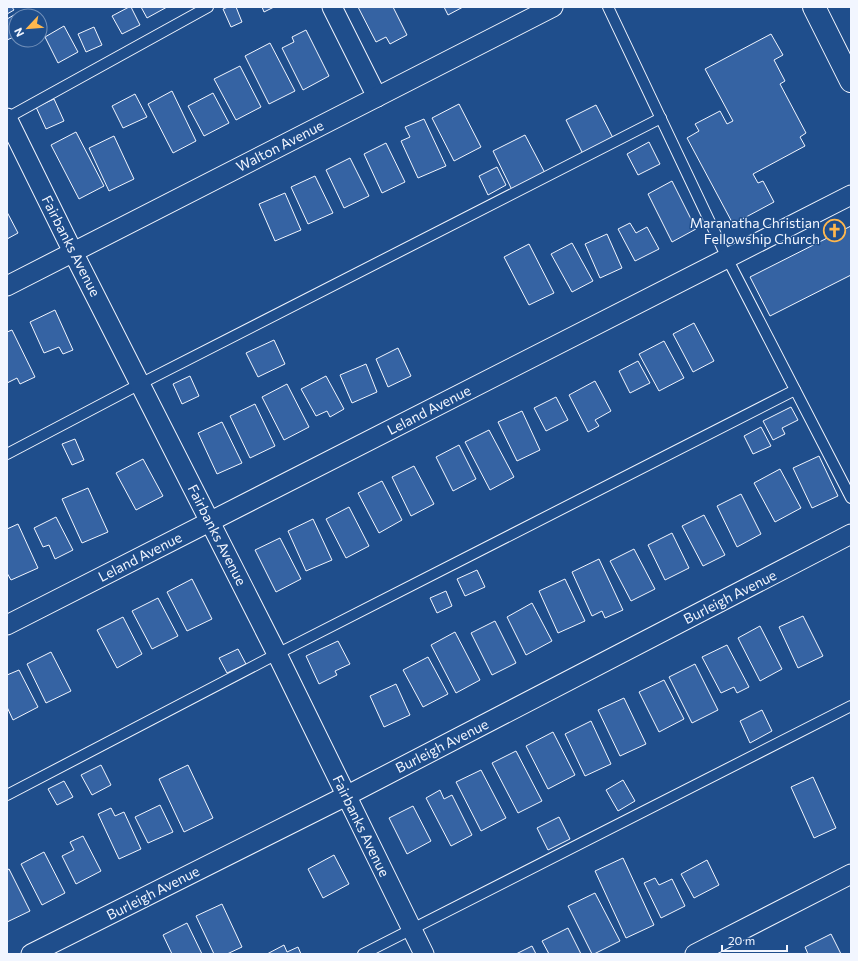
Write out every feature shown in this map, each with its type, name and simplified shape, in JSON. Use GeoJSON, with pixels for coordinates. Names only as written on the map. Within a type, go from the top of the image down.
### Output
{"type":"FeatureCollection","features":[{"type":"Feature","properties":{"kind":"street"},"geometry":{"type":"LineString","coordinates":[[332,7],[377,97]]}},
{"type":"Feature","properties":{"kind":"street","name":"Walton Avenue"},"geometry":{"type":"LineString","coordinates":[[7,286],[553,7]]}},
{"type":"Feature","properties":{"kind":"street"},"geometry":{"type":"LineString","coordinates":[[814,7],[851,80]]}},
{"type":"Feature","properties":{"kind":"street","name":"Fairbanks Avenue"},"geometry":{"type":"LineString","coordinates":[[7,118],[73,252],[210,521],[424,954]]}},
{"type":"Feature","properties":{"kind":"street","name":"Leland Avenue"},"geometry":{"type":"LineString","coordinates":[[7,625],[851,195]]}},
{"type":"Feature","properties":{"kind":"street","name":"Burleigh Avenue"},"geometry":{"type":"LineString","coordinates":[[31,954],[346,796],[851,534]]}},
{"type":"Feature","properties":{"kind":"street"},"geometry":{"type":"LineString","coordinates":[[695,954],[851,874]]}},
{"type":"Feature","properties":{"kind":"lane"},"geometry":{"type":"LineString","coordinates":[[7,118],[208,7]]}},
{"type":"Feature","properties":{"kind":"lane"},"geometry":{"type":"LineString","coordinates":[[608,7],[727,258],[851,498]]}},
{"type":"Feature","properties":{"kind":"lane"},"geometry":{"type":"LineString","coordinates":[[7,454],[140,384],[661,118]]}},
{"type":"Feature","properties":{"kind":"lane"},"geometry":{"type":"LineString","coordinates":[[7,795],[276,654],[795,390]]}},
{"type":"Feature","properties":{"kind":"lane"},"geometry":{"type":"LineString","coordinates":[[363,954],[851,706]]}},
{"type":"Feature","properties":{"kind":"building"},"geometry":{"type":"Polygon","coordinates":[[[7,7],[12,7],[13,8],[8,8],[7,14],[7,7]]]}},
{"type":"Feature","properties":{"kind":"building"},"geometry":{"type":"Polygon","coordinates":[[[131,7],[140,25],[122,34],[112,16],[131,7]]]}},
{"type":"Feature","properties":{"kind":"building"},"geometry":{"type":"Polygon","coordinates":[[[141,7],[167,7],[147,18],[141,7]]]}},
{"type":"Feature","properties":{"kind":"building"},"geometry":{"type":"Polygon","coordinates":[[[228,7],[236,7],[242,22],[231,27],[223,9],[228,7]]]}},
{"type":"Feature","properties":{"kind":"building"},"geometry":{"type":"Polygon","coordinates":[[[262,7],[274,7],[264,12],[262,7]]]}},
{"type":"Feature","properties":{"kind":"building"},"geometry":{"type":"Polygon","coordinates":[[[358,7],[393,7],[407,35],[390,44],[386,37],[376,42],[358,7]]]}},
{"type":"Feature","properties":{"kind":"building"},"geometry":{"type":"Polygon","coordinates":[[[444,7],[463,7],[448,15],[444,7]]]}},
{"type":"Feature","properties":{"kind":"building"},"geometry":{"type":"Polygon","coordinates":[[[8,18],[7,40],[7,19],[8,18]]]}},
{"type":"Feature","properties":{"kind":"building"},"geometry":{"type":"Polygon","coordinates":[[[64,26],[78,52],[58,63],[48,43],[48,35],[64,26]]]}},
{"type":"Feature","properties":{"kind":"building"},"geometry":{"type":"Polygon","coordinates":[[[94,27],[102,45],[86,52],[78,34],[94,27]]]}},
{"type":"Feature","properties":{"kind":"building"},"geometry":{"type":"Polygon","coordinates":[[[306,30],[329,76],[303,90],[282,48],[294,42],[292,37],[306,30]]]}},
{"type":"Feature","properties":{"kind":"building"},"geometry":{"type":"Polygon","coordinates":[[[771,34],[783,55],[774,60],[785,81],[780,84],[806,133],[800,137],[805,146],[753,174],[758,183],[763,181],[774,202],[733,224],[687,138],[699,131],[695,124],[720,111],[727,124],[733,121],[705,69],[771,34]]]}},
{"type":"Feature","properties":{"kind":"building"},"geometry":{"type":"Polygon","coordinates":[[[270,43],[295,91],[269,104],[245,56],[270,43]]]}},
{"type":"Feature","properties":{"kind":"building"},"geometry":{"type":"Polygon","coordinates":[[[240,66],[261,107],[236,120],[214,79],[240,66]]]}},
{"type":"Feature","properties":{"kind":"building"},"geometry":{"type":"Polygon","coordinates":[[[172,91],[196,141],[173,153],[148,104],[172,91]]]}},
{"type":"Feature","properties":{"kind":"building"},"geometry":{"type":"Polygon","coordinates":[[[213,93],[229,123],[204,136],[188,106],[213,93]]]}},
{"type":"Feature","properties":{"kind":"building"},"geometry":{"type":"Polygon","coordinates":[[[135,94],[147,117],[123,128],[112,106],[135,94]]]}},
{"type":"Feature","properties":{"kind":"building"},"geometry":{"type":"Polygon","coordinates":[[[54,99],[64,121],[46,129],[36,107],[54,99]]]}},
{"type":"Feature","properties":{"kind":"building"},"geometry":{"type":"Polygon","coordinates":[[[459,104],[481,147],[454,161],[432,118],[459,104]]]}},
{"type":"Feature","properties":{"kind":"building"},"geometry":{"type":"Polygon","coordinates":[[[596,105],[613,138],[583,154],[566,120],[596,105]]]}},
{"type":"Feature","properties":{"kind":"building"},"geometry":{"type":"Polygon","coordinates":[[[424,119],[446,166],[418,178],[401,141],[410,137],[405,127],[424,119]]]}},
{"type":"Feature","properties":{"kind":"building"},"geometry":{"type":"Polygon","coordinates":[[[76,132],[104,186],[79,199],[51,145],[76,132]]]}},
{"type":"Feature","properties":{"kind":"building"},"geometry":{"type":"Polygon","coordinates":[[[525,135],[545,173],[512,190],[493,151],[525,135]]]}},
{"type":"Feature","properties":{"kind":"building"},"geometry":{"type":"Polygon","coordinates":[[[114,136],[134,179],[109,191],[89,148],[114,136]]]}},
{"type":"Feature","properties":{"kind":"building"},"geometry":{"type":"Polygon","coordinates":[[[649,142],[660,164],[638,175],[627,154],[649,142]]]}},
{"type":"Feature","properties":{"kind":"building"},"geometry":{"type":"Polygon","coordinates":[[[386,143],[405,182],[382,193],[364,154],[386,143]]]}},
{"type":"Feature","properties":{"kind":"building"},"geometry":{"type":"Polygon","coordinates":[[[350,158],[369,196],[344,208],[326,170],[350,158]]]}},
{"type":"Feature","properties":{"kind":"building"},"geometry":{"type":"Polygon","coordinates":[[[497,167],[506,185],[488,195],[479,176],[497,167]]]}},
{"type":"Feature","properties":{"kind":"building"},"geometry":{"type":"Polygon","coordinates":[[[315,176],[333,213],[308,224],[291,187],[315,176]]]}},
{"type":"Feature","properties":{"kind":"building"},"geometry":{"type":"Polygon","coordinates":[[[672,181],[696,229],[672,242],[648,194],[672,181]]]}},
{"type":"Feature","properties":{"kind":"building"},"geometry":{"type":"Polygon","coordinates":[[[285,193],[301,230],[275,241],[259,204],[285,193]]]}},
{"type":"Feature","properties":{"kind":"building"},"geometry":{"type":"Polygon","coordinates":[[[7,212],[18,233],[7,239],[7,212]]]}},
{"type":"Feature","properties":{"kind":"building"},"geometry":{"type":"Polygon","coordinates":[[[630,223],[636,233],[647,227],[659,249],[635,261],[618,229],[630,223]]]}},
{"type":"Feature","properties":{"kind":"building"},"geometry":{"type":"Polygon","coordinates":[[[851,226],[851,275],[770,316],[750,277],[851,226]]]}},
{"type":"Feature","properties":{"kind":"building"},"geometry":{"type":"Polygon","coordinates":[[[607,234],[622,268],[600,278],[585,244],[607,234]]]}},
{"type":"Feature","properties":{"kind":"building"},"geometry":{"type":"Polygon","coordinates":[[[572,243],[593,281],[572,292],[551,254],[572,243]]]}},
{"type":"Feature","properties":{"kind":"building"},"geometry":{"type":"Polygon","coordinates":[[[529,244],[554,293],[529,305],[504,257],[529,244]]]}},
{"type":"Feature","properties":{"kind":"building"},"geometry":{"type":"Polygon","coordinates":[[[55,310],[73,350],[63,354],[59,347],[44,353],[30,322],[55,310]]]}},
{"type":"Feature","properties":{"kind":"building"},"geometry":{"type":"Polygon","coordinates":[[[694,323],[714,361],[693,372],[673,334],[694,323]]]}},
{"type":"Feature","properties":{"kind":"building"},"geometry":{"type":"Polygon","coordinates":[[[12,330],[35,377],[20,384],[17,378],[7,383],[7,332],[12,330]]]}},
{"type":"Feature","properties":{"kind":"building"},"geometry":{"type":"Polygon","coordinates":[[[274,340],[285,364],[258,377],[246,353],[274,340]]]}},
{"type":"Feature","properties":{"kind":"building"},"geometry":{"type":"Polygon","coordinates":[[[664,341],[684,378],[659,391],[639,354],[664,341]]]}},
{"type":"Feature","properties":{"kind":"building"},"geometry":{"type":"Polygon","coordinates":[[[398,348],[411,376],[388,387],[376,359],[398,348]]]}},
{"type":"Feature","properties":{"kind":"building"},"geometry":{"type":"Polygon","coordinates":[[[638,361],[650,383],[630,393],[619,371],[638,361]]]}},
{"type":"Feature","properties":{"kind":"building"},"geometry":{"type":"Polygon","coordinates":[[[366,364],[377,392],[352,403],[340,375],[366,364]]]}},
{"type":"Feature","properties":{"kind":"building"},"geometry":{"type":"Polygon","coordinates":[[[190,376],[199,396],[182,404],[173,384],[190,376]]]}},
{"type":"Feature","properties":{"kind":"building"},"geometry":{"type":"Polygon","coordinates":[[[326,376],[344,409],[330,417],[327,411],[316,416],[301,389],[326,376]]]}},
{"type":"Feature","properties":{"kind":"building"},"geometry":{"type":"Polygon","coordinates":[[[595,381],[611,411],[595,420],[599,426],[588,432],[569,395],[595,381]]]}},
{"type":"Feature","properties":{"kind":"building"},"geometry":{"type":"Polygon","coordinates":[[[287,384],[309,427],[284,440],[262,397],[287,384]]]}},
{"type":"Feature","properties":{"kind":"building"},"geometry":{"type":"Polygon","coordinates":[[[556,397],[568,420],[546,431],[534,408],[556,397]]]}},
{"type":"Feature","properties":{"kind":"building"},"geometry":{"type":"Polygon","coordinates":[[[255,404],[275,446],[250,458],[230,416],[255,404]]]}},
{"type":"Feature","properties":{"kind":"building"},"geometry":{"type":"Polygon","coordinates":[[[791,407],[798,420],[782,428],[785,434],[773,440],[763,421],[791,407]]]}},
{"type":"Feature","properties":{"kind":"building"},"geometry":{"type":"Polygon","coordinates":[[[522,411],[540,450],[517,461],[498,422],[522,411]]]}},
{"type":"Feature","properties":{"kind":"building"},"geometry":{"type":"Polygon","coordinates":[[[222,422],[242,463],[217,474],[198,433],[222,422]]]}},
{"type":"Feature","properties":{"kind":"building"},"geometry":{"type":"Polygon","coordinates":[[[761,427],[771,446],[753,454],[744,436],[761,427]]]}},
{"type":"Feature","properties":{"kind":"building"},"geometry":{"type":"Polygon","coordinates":[[[489,430],[514,477],[490,490],[465,442],[489,430]]]}},
{"type":"Feature","properties":{"kind":"building"},"geometry":{"type":"Polygon","coordinates":[[[75,439],[84,460],[72,465],[62,444],[75,439]]]}},
{"type":"Feature","properties":{"kind":"building"},"geometry":{"type":"Polygon","coordinates":[[[459,445],[476,479],[453,491],[436,457],[459,445]]]}},
{"type":"Feature","properties":{"kind":"building"},"geometry":{"type":"Polygon","coordinates":[[[819,456],[838,496],[812,508],[793,468],[819,456]]]}},
{"type":"Feature","properties":{"kind":"building"},"geometry":{"type":"Polygon","coordinates":[[[143,459],[163,496],[136,510],[116,473],[143,459]]]}},
{"type":"Feature","properties":{"kind":"building"},"geometry":{"type":"Polygon","coordinates":[[[414,466],[434,504],[411,516],[392,477],[414,466]]]}},
{"type":"Feature","properties":{"kind":"building"},"geometry":{"type":"Polygon","coordinates":[[[780,469],[801,508],[775,522],[754,483],[780,469]]]}},
{"type":"Feature","properties":{"kind":"building"},"geometry":{"type":"Polygon","coordinates":[[[382,481],[402,520],[379,533],[358,493],[382,481]]]}},
{"type":"Feature","properties":{"kind":"building"},"geometry":{"type":"Polygon","coordinates":[[[88,488],[108,532],[82,543],[62,499],[88,488]]]}},
{"type":"Feature","properties":{"kind":"building"},"geometry":{"type":"Polygon","coordinates":[[[741,494],[761,534],[737,547],[717,506],[741,494]]]}},
{"type":"Feature","properties":{"kind":"building"},"geometry":{"type":"Polygon","coordinates":[[[349,507],[369,546],[346,558],[326,519],[349,507]]]}},
{"type":"Feature","properties":{"kind":"building"},"geometry":{"type":"Polygon","coordinates":[[[704,515],[725,555],[703,566],[682,526],[704,515]]]}},
{"type":"Feature","properties":{"kind":"building"},"geometry":{"type":"Polygon","coordinates":[[[56,517],[73,550],[55,559],[49,545],[43,547],[34,528],[56,517]]]}},
{"type":"Feature","properties":{"kind":"building"},"geometry":{"type":"Polygon","coordinates":[[[313,519],[332,560],[306,571],[288,531],[313,519]]]}},
{"type":"Feature","properties":{"kind":"building"},"geometry":{"type":"Polygon","coordinates":[[[18,524],[38,568],[11,580],[7,573],[7,529],[18,524]]]}},
{"type":"Feature","properties":{"kind":"building"},"geometry":{"type":"Polygon","coordinates":[[[672,533],[689,568],[665,580],[648,545],[672,533]]]}},
{"type":"Feature","properties":{"kind":"building"},"geometry":{"type":"Polygon","coordinates":[[[280,538],[301,579],[276,592],[255,550],[280,538]]]}},
{"type":"Feature","properties":{"kind":"building"},"geometry":{"type":"Polygon","coordinates":[[[634,549],[655,589],[631,601],[610,561],[634,549]]]}},
{"type":"Feature","properties":{"kind":"building"},"geometry":{"type":"Polygon","coordinates":[[[599,559],[623,610],[605,618],[602,611],[592,616],[572,572],[599,559]]]}},
{"type":"Feature","properties":{"kind":"building"},"geometry":{"type":"Polygon","coordinates":[[[477,570],[485,587],[465,596],[457,579],[477,570]]]}},
{"type":"Feature","properties":{"kind":"building"},"geometry":{"type":"Polygon","coordinates":[[[192,579],[212,619],[187,631],[167,592],[192,579]]]}},
{"type":"Feature","properties":{"kind":"building"},"geometry":{"type":"Polygon","coordinates":[[[565,579],[585,621],[558,633],[539,591],[565,579]]]}},
{"type":"Feature","properties":{"kind":"building"},"geometry":{"type":"Polygon","coordinates":[[[446,591],[452,606],[437,613],[430,598],[446,591]]]}},
{"type":"Feature","properties":{"kind":"building"},"geometry":{"type":"Polygon","coordinates":[[[158,598],[178,636],[152,649],[132,611],[158,598]]]}},
{"type":"Feature","properties":{"kind":"building"},"geometry":{"type":"Polygon","coordinates":[[[532,603],[552,641],[526,655],[507,617],[532,603]]]}},
{"type":"Feature","properties":{"kind":"building"},"geometry":{"type":"Polygon","coordinates":[[[803,616],[823,656],[798,668],[779,627],[803,616]]]}},
{"type":"Feature","properties":{"kind":"building"},"geometry":{"type":"Polygon","coordinates":[[[123,617],[142,654],[117,668],[97,630],[123,617]]]}},
{"type":"Feature","properties":{"kind":"building"},"geometry":{"type":"Polygon","coordinates":[[[495,621],[516,663],[492,675],[471,633],[495,621]]]}},
{"type":"Feature","properties":{"kind":"building"},"geometry":{"type":"Polygon","coordinates":[[[760,626],[782,669],[760,681],[738,638],[760,626]]]}},
{"type":"Feature","properties":{"kind":"building"},"geometry":{"type":"Polygon","coordinates":[[[455,632],[480,680],[456,693],[431,645],[455,632]]]}},
{"type":"Feature","properties":{"kind":"building"},"geometry":{"type":"Polygon","coordinates":[[[338,641],[350,664],[335,671],[337,675],[319,684],[306,656],[338,641]]]}},
{"type":"Feature","properties":{"kind":"building"},"geometry":{"type":"Polygon","coordinates":[[[727,645],[749,687],[737,693],[734,687],[721,693],[702,657],[727,645]]]}},
{"type":"Feature","properties":{"kind":"building"},"geometry":{"type":"Polygon","coordinates":[[[238,649],[246,664],[227,673],[219,658],[238,649]]]}},
{"type":"Feature","properties":{"kind":"building"},"geometry":{"type":"Polygon","coordinates":[[[51,652],[71,691],[46,703],[27,664],[51,652]]]}},
{"type":"Feature","properties":{"kind":"building"},"geometry":{"type":"Polygon","coordinates":[[[428,657],[448,694],[423,707],[403,670],[428,657]]]}},
{"type":"Feature","properties":{"kind":"building"},"geometry":{"type":"Polygon","coordinates":[[[695,664],[718,710],[692,723],[669,677],[695,664]]]}},
{"type":"Feature","properties":{"kind":"building"},"geometry":{"type":"Polygon","coordinates":[[[19,670],[38,707],[13,720],[7,707],[7,675],[19,670]]]}},
{"type":"Feature","properties":{"kind":"building"},"geometry":{"type":"Polygon","coordinates":[[[664,680],[684,719],[659,732],[639,692],[664,680]]]}},
{"type":"Feature","properties":{"kind":"building"},"geometry":{"type":"Polygon","coordinates":[[[396,684],[410,715],[384,727],[370,696],[396,684]]]}},
{"type":"Feature","properties":{"kind":"building"},"geometry":{"type":"Polygon","coordinates":[[[624,698],[646,744],[620,756],[598,710],[624,698]]]}},
{"type":"Feature","properties":{"kind":"building"},"geometry":{"type":"Polygon","coordinates":[[[762,710],[772,731],[750,743],[740,721],[762,710]]]}},
{"type":"Feature","properties":{"kind":"building"},"geometry":{"type":"Polygon","coordinates":[[[591,721],[611,764],[585,776],[565,734],[591,721]]]}},
{"type":"Feature","properties":{"kind":"building"},"geometry":{"type":"Polygon","coordinates":[[[553,732],[575,775],[548,789],[526,746],[553,732]]]}},
{"type":"Feature","properties":{"kind":"building"},"geometry":{"type":"Polygon","coordinates":[[[516,751],[542,801],[518,813],[492,763],[516,751]]]}},
{"type":"Feature","properties":{"kind":"building"},"geometry":{"type":"Polygon","coordinates":[[[101,765],[111,785],[92,795],[81,775],[101,765]]]}},
{"type":"Feature","properties":{"kind":"building"},"geometry":{"type":"Polygon","coordinates":[[[188,765],[213,818],[184,832],[159,779],[188,765]]]}},
{"type":"Feature","properties":{"kind":"building"},"geometry":{"type":"Polygon","coordinates":[[[481,770],[506,818],[481,831],[456,782],[481,770]]]}},
{"type":"Feature","properties":{"kind":"building"},"geometry":{"type":"Polygon","coordinates":[[[813,777],[836,828],[814,838],[791,787],[813,777]]]}},
{"type":"Feature","properties":{"kind":"building"},"geometry":{"type":"Polygon","coordinates":[[[623,780],[635,801],[618,811],[606,790],[623,780]]]}},
{"type":"Feature","properties":{"kind":"building"},"geometry":{"type":"Polygon","coordinates":[[[64,781],[73,797],[57,805],[48,789],[64,781]]]}},
{"type":"Feature","properties":{"kind":"building"},"geometry":{"type":"Polygon","coordinates":[[[440,790],[444,799],[452,795],[472,835],[451,846],[426,798],[440,790]]]}},
{"type":"Feature","properties":{"kind":"building"},"geometry":{"type":"Polygon","coordinates":[[[160,805],[173,832],[148,843],[135,817],[160,805]]]}},
{"type":"Feature","properties":{"kind":"building"},"geometry":{"type":"Polygon","coordinates":[[[413,806],[431,841],[407,854],[389,818],[413,806]]]}},
{"type":"Feature","properties":{"kind":"building"},"geometry":{"type":"Polygon","coordinates":[[[111,808],[115,816],[124,812],[141,849],[119,859],[98,814],[111,808]]]}},
{"type":"Feature","properties":{"kind":"building"},"geometry":{"type":"Polygon","coordinates":[[[559,817],[570,839],[548,850],[537,828],[559,817]]]}},
{"type":"Feature","properties":{"kind":"building"},"geometry":{"type":"Polygon","coordinates":[[[83,836],[101,871],[76,884],[62,856],[74,850],[70,842],[83,836]]]}},
{"type":"Feature","properties":{"kind":"building"},"geometry":{"type":"Polygon","coordinates":[[[44,852],[65,893],[42,905],[21,864],[44,852]]]}},
{"type":"Feature","properties":{"kind":"building"},"geometry":{"type":"Polygon","coordinates":[[[334,855],[349,884],[323,898],[308,869],[334,855]]]}},
{"type":"Feature","properties":{"kind":"building"},"geometry":{"type":"Polygon","coordinates":[[[623,858],[654,925],[626,938],[595,871],[623,858]]]}},
{"type":"Feature","properties":{"kind":"building"},"geometry":{"type":"Polygon","coordinates":[[[707,860],[719,885],[694,898],[681,874],[707,860]]]}},
{"type":"Feature","properties":{"kind":"building"},"geometry":{"type":"Polygon","coordinates":[[[9,869],[30,911],[7,922],[7,870],[9,869]]]}},
{"type":"Feature","properties":{"kind":"building"},"geometry":{"type":"Polygon","coordinates":[[[655,878],[659,885],[672,879],[685,906],[661,918],[644,883],[655,878]]]}},
{"type":"Feature","properties":{"kind":"building"},"geometry":{"type":"Polygon","coordinates":[[[595,893],[620,941],[592,954],[568,906],[595,893]]]}},
{"type":"Feature","properties":{"kind":"building"},"geometry":{"type":"Polygon","coordinates":[[[222,904],[242,947],[227,954],[214,954],[196,916],[222,904]]]}},
{"type":"Feature","properties":{"kind":"building"},"geometry":{"type":"Polygon","coordinates":[[[187,923],[202,954],[172,954],[163,935],[187,923]]]}},
{"type":"Feature","properties":{"kind":"building"},"geometry":{"type":"Polygon","coordinates":[[[568,928],[581,954],[549,954],[542,941],[568,928]]]}},
{"type":"Feature","properties":{"kind":"building"},"geometry":{"type":"Polygon","coordinates":[[[831,934],[841,954],[808,954],[805,947],[831,934]]]}},
{"type":"Feature","properties":{"kind":"building"},"geometry":{"type":"Polygon","coordinates":[[[284,945],[287,952],[298,947],[301,954],[267,954],[284,945]]]}},
{"type":"Feature","properties":{"kind":"building"},"geometry":{"type":"Polygon","coordinates":[[[532,946],[536,954],[516,954],[532,946]]]}},
{"type":"Feature","properties":{"kind":"place","name":"Maranatha Christian Fellowship Church"},"geometry":{"type":"Point","coordinates":[835,231]}}]}
